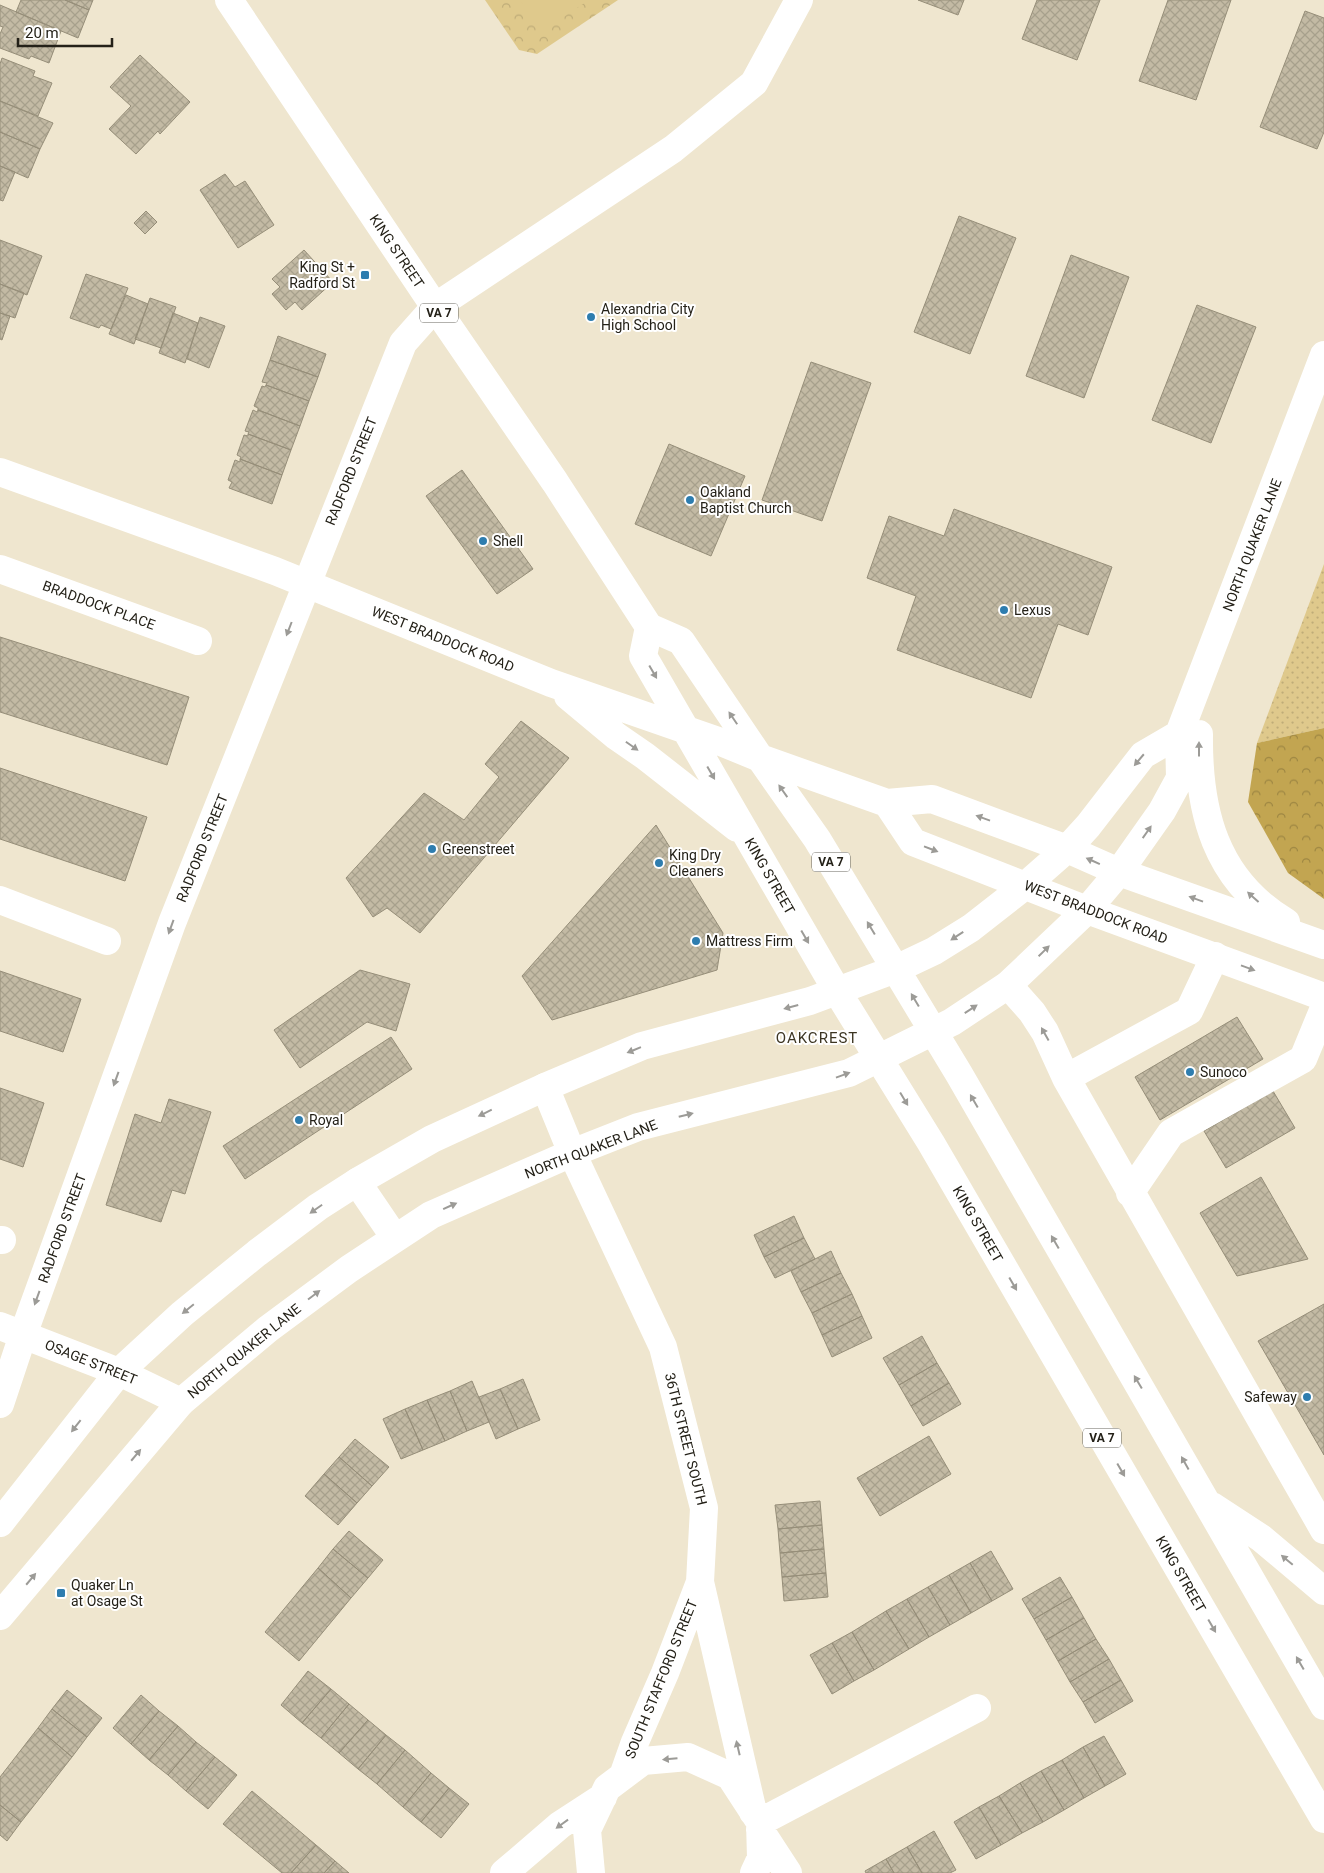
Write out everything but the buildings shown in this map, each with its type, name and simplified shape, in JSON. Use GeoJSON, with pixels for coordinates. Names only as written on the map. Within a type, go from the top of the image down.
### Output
{"type":"FeatureCollection","features":[{"type":"Feature","properties":{"kind":"main road","name":"KING STREET"},"geometry":{"type":"LineString","coordinates":[[229,0],[555,482],[648,627],[643,656],[837,991],[936,1151],[1324,1819]]}},
{"type":"Feature","properties":{"kind":"main road","name":"RADFORD STREET"},"geometry":{"type":"LineString","coordinates":[[0,1404],[12,1330],[306,583],[403,344],[435,307],[673,149],[754,83],[799,0]]}},
{"type":"Feature","properties":{"kind":"main road","name":"NORTH QUAKER LANE"},"geometry":{"type":"LineString","coordinates":[[0,1616],[181,1402],[268,1329],[349,1269],[395,1238],[431,1215],[572,1153],[638,1127],[848,1073],[952,1022],[1008,984],[1087,910],[1119,872],[1162,811],[1180,778],[1179,734],[1324,356]]}},
{"type":"Feature","properties":{"kind":"main road","name":"WEST BRADDOCK ROAD"},"geometry":{"type":"LineString","coordinates":[[0,472],[306,583],[551,683],[760,758],[887,803],[932,800],[1067,849],[1119,872],[1324,943]]}},
{"type":"Feature","properties":{"kind":"main road","name":"BRADDOCK PLACE"},"geometry":{"type":"LineString","coordinates":[[0,569],[198,641]]}},
{"type":"Feature","properties":{"kind":"main road","name":"VA 7"},"geometry":{"type":"LineString","coordinates":[[648,627],[682,641],[817,839],[934,1031],[1324,1706]]}},
{"type":"Feature","properties":{"kind":"main road"},"geometry":{"type":"LineString","coordinates":[[1201,677],[1199,767],[1208,820],[1216,844],[1237,880],[1251,896],[1271,912],[1324,943]]}},
{"type":"Feature","properties":{"kind":"main road"},"geometry":{"type":"LineString","coordinates":[[551,683],[616,736],[746,834]]}},
{"type":"Feature","properties":{"kind":"main road"},"geometry":{"type":"LineString","coordinates":[[0,1523],[119,1372],[182,1314],[257,1253],[318,1207],[432,1139],[545,1087],[642,1046],[810,1002],[896,970],[934,951],[971,928],[1026,885],[1067,849],[1088,826],[1143,755],[1179,734]]}},
{"type":"Feature","properties":{"kind":"main road","name":"WEST BRADDOCK ROAD"},"geometry":{"type":"LineString","coordinates":[[887,803],[913,842],[1087,910],[1324,997]]}},
{"type":"Feature","properties":{"kind":"main road"},"geometry":{"type":"LineString","coordinates":[[0,900],[107,941]]}},
{"type":"Feature","properties":{"kind":"main road"},"geometry":{"type":"LineString","coordinates":[[1066,1078],[1189,1011],[1216,956]]}},
{"type":"Feature","properties":{"kind":"main road"},"geometry":{"type":"LineString","coordinates":[[1008,984],[1032,1012],[1045,1032],[1066,1078],[1130,1193],[1324,1530]]}},
{"type":"Feature","properties":{"kind":"main road"},"geometry":{"type":"LineString","coordinates":[[1130,1193],[1171,1133],[1303,1059],[1324,1008]]}},
{"type":"Feature","properties":{"kind":"main road","name":"36TH STREET SOUTH"},"geometry":{"type":"LineString","coordinates":[[545,1087],[572,1153],[663,1347],[704,1508],[700,1582],[758,1821],[788,1873]]}},
{"type":"Feature","properties":{"kind":"main road"},"geometry":{"type":"LineString","coordinates":[[357,1182],[395,1238]]}},
{"type":"Feature","properties":{"kind":"main road","name":"OSAGE STREET"},"geometry":{"type":"LineString","coordinates":[[12,1330],[119,1372],[181,1402]]}},
{"type":"Feature","properties":{"kind":"main road"},"geometry":{"type":"LineString","coordinates":[[1206,1502],[1261,1538],[1324,1591]]}},
{"type":"Feature","properties":{"kind":"main road","name":"SOUTH STAFFORD STREET"},"geometry":{"type":"LineString","coordinates":[[622,1776],[700,1582]]}},
{"type":"Feature","properties":{"kind":"main road"},"geometry":{"type":"LineString","coordinates":[[758,1821],[978,1708]]}},
{"type":"Feature","properties":{"kind":"main road"},"geometry":{"type":"LineString","coordinates":[[591,1873],[587,1830],[607,1788],[643,1762],[688,1757],[730,1776],[758,1821],[761,1858],[754,1873]]}},
{"type":"Feature","properties":{"kind":"main road"},"geometry":{"type":"LineString","coordinates":[[504,1873],[560,1825],[603,1797]]}},
{"type":"Feature","properties":{"kind":"green space"},"geometry":{"type":"Polygon","coordinates":[[[485,0],[618,0],[537,54],[519,50],[485,0]]]}},
{"type":"Feature","properties":{"kind":"green space"},"geometry":{"type":"Polygon","coordinates":[[[520,0],[589,0],[541,32],[520,0]]]}},
{"type":"Feature","properties":{"kind":"green space"},"geometry":{"type":"Polygon","coordinates":[[[1324,564],[1324,728],[1257,743],[1324,564]]]}},
{"type":"Feature","properties":{"kind":"green space"},"geometry":{"type":"Polygon","coordinates":[[[1324,728],[1324,899],[1288,873],[1248,802],[1257,743],[1324,728]]]}},
{"type":"Feature","properties":{"kind":"place","name":"King St + Radford St"},"geometry":{"type":"Point","coordinates":[365,275]}},
{"type":"Feature","properties":{"kind":"place","name":"Alexandria City High School"},"geometry":{"type":"Point","coordinates":[591,317]}},
{"type":"Feature","properties":{"kind":"place","name":"Oakland Baptist Church"},"geometry":{"type":"Point","coordinates":[690,500]}},
{"type":"Feature","properties":{"kind":"place","name":"Shell"},"geometry":{"type":"Point","coordinates":[483,541]}},
{"type":"Feature","properties":{"kind":"place","name":"Lexus"},"geometry":{"type":"Point","coordinates":[1004,610]}},
{"type":"Feature","properties":{"kind":"place","name":"Greenstreet"},"geometry":{"type":"Point","coordinates":[432,849]}},
{"type":"Feature","properties":{"kind":"place","name":"King Dry Cleaners"},"geometry":{"type":"Point","coordinates":[659,863]}},
{"type":"Feature","properties":{"kind":"place","name":"Mattress Firm"},"geometry":{"type":"Point","coordinates":[696,941]}},
{"type":"Feature","properties":{"kind":"place","name":"Sunoco"},"geometry":{"type":"Point","coordinates":[1190,1072]}},
{"type":"Feature","properties":{"kind":"place","name":"Royal"},"geometry":{"type":"Point","coordinates":[299,1120]}},
{"type":"Feature","properties":{"kind":"place","name":"Safeway"},"geometry":{"type":"Point","coordinates":[1307,1397]}},
{"type":"Feature","properties":{"kind":"place","name":"Quaker Ln at Osage St"},"geometry":{"type":"Point","coordinates":[61,1593]}},
{"type":"Feature","properties":{"kind":"district","name":"OAKCREST"},"geometry":{"type":"Point","coordinates":[817,1038]}}]}
